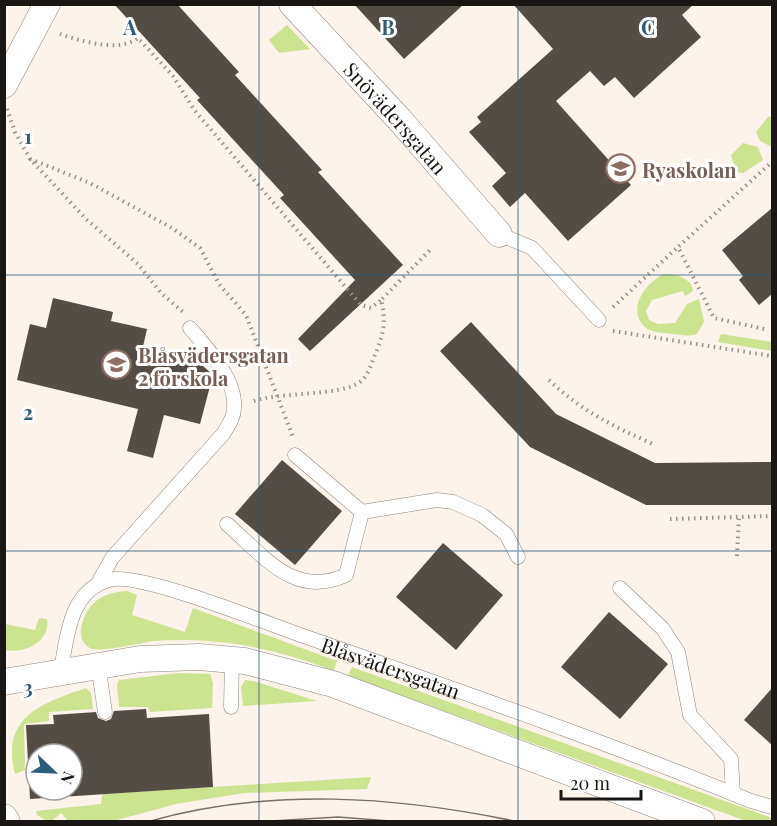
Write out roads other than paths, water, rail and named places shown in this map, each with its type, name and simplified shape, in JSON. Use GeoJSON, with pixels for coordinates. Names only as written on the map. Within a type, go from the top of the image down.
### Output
{"type":"FeatureCollection","features":[{"type":"Feature","properties":{"kind":"street","name":"Snövädersgatan"},"geometry":{"type":"LineString","coordinates":[[292,4],[399,119],[500,234]]}},
{"type":"Feature","properties":{"kind":"street"},"geometry":{"type":"LineString","coordinates":[[4,85],[43,12]]}},
{"type":"Feature","properties":{"kind":"street","name":"Blåsvädersgatan"},"geometry":{"type":"LineString","coordinates":[[4,682],[98,664],[164,658],[199,657],[232,660],[283,670],[333,684],[702,822]]}},
{"type":"Feature","properties":{"kind":"street"},"geometry":{"type":"LineString","coordinates":[[4,817],[7,822]]}},
{"type":"Feature","properties":{"kind":"lane"},"geometry":{"type":"LineString","coordinates":[[500,234],[532,248],[599,320]]}},
{"type":"Feature","properties":{"kind":"lane"},"geometry":{"type":"LineString","coordinates":[[61,670],[67,634],[75,608],[97,585],[112,558],[223,434],[231,420],[235,407],[219,364],[190,328]]}},
{"type":"Feature","properties":{"kind":"lane"},"geometry":{"type":"LineString","coordinates":[[295,454],[362,512],[437,500],[453,502],[482,515],[506,534],[519,557]]}},
{"type":"Feature","properties":{"kind":"lane"},"geometry":{"type":"LineString","coordinates":[[227,524],[290,578],[328,583],[346,575],[362,512]]}},
{"type":"Feature","properties":{"kind":"lane","name":"Blåsvädersgatan"},"geometry":{"type":"LineString","coordinates":[[97,585],[119,579],[204,601],[772,807]]}},
{"type":"Feature","properties":{"kind":"lane"},"geometry":{"type":"LineString","coordinates":[[620,588],[663,629],[678,652],[690,715],[731,759],[733,794]]}},
{"type":"Feature","properties":{"kind":"lane"},"geometry":{"type":"LineString","coordinates":[[231,707],[232,660]]}},
{"type":"Feature","properties":{"kind":"lane"},"geometry":{"type":"LineString","coordinates":[[98,664],[105,712]]}},
{"type":"Feature","properties":{"kind":"tram line"},"geometry":{"type":"LineString","coordinates":[[147,822],[193,811],[239,804],[333,799],[426,806],[519,822]]}},
{"type":"Feature","properties":{"kind":"tram line"},"geometry":{"type":"LineString","coordinates":[[252,822],[338,817],[403,822]]}},
{"type":"Feature","properties":{"kind":"place","name":"Ryaskolan"},"geometry":{"type":"Point","coordinates":[621,169]}},
{"type":"Feature","properties":{"kind":"place","name":"Blåsvädersgatan 2 förskola"},"geometry":{"type":"Point","coordinates":[117,365]}}]}
